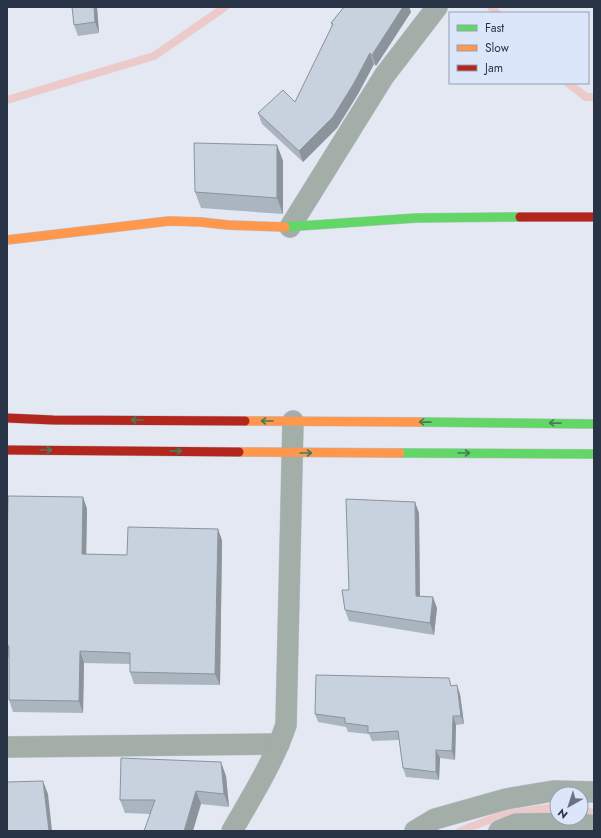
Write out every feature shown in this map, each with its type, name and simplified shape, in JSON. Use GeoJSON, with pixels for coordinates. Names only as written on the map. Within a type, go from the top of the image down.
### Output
{"type":"FeatureCollection","features":[{"type":"Feature","properties":{"kind":"main road"},"geometry":{"type":"LineString","coordinates":[[7,240],[169,220],[228,225],[290,227],[416,218],[594,217]]}},
{"type":"Feature","properties":{"kind":"main road"},"geometry":{"type":"LineString","coordinates":[[7,418],[53,420],[594,424]]}},
{"type":"Feature","properties":{"kind":"main road"},"geometry":{"type":"LineString","coordinates":[[7,450],[594,454]]}},
{"type":"Feature","properties":{"kind":"street"},"geometry":{"type":"LineString","coordinates":[[290,227],[384,76],[437,7]]}},
{"type":"Feature","properties":{"kind":"street"},"geometry":{"type":"LineString","coordinates":[[232,831],[268,768],[286,725],[293,421]]}},
{"type":"Feature","properties":{"kind":"street"},"geometry":{"type":"LineString","coordinates":[[7,747],[279,744]]}},
{"type":"Feature","properties":{"kind":"street"},"geometry":{"type":"LineString","coordinates":[[415,831],[435,819],[506,799],[553,791],[594,792]]}},
{"type":"Feature","properties":{"kind":"street"},"geometry":{"type":"LineString","coordinates":[[499,831],[516,824],[579,823],[594,826]]}},
{"type":"Feature","properties":{"kind":"building"},"geometry":{"type":"Polygon","coordinates":[[[72,7],[94,7],[95,22],[74,25],[72,7]]]}},
{"type":"Feature","properties":{"kind":"building"},"geometry":{"type":"Polygon","coordinates":[[[344,7],[403,7],[372,55],[370,53],[333,117],[299,151],[258,113],[283,90],[295,102],[333,24],[331,23],[344,7]]]}},
{"type":"Feature","properties":{"kind":"building"},"geometry":{"type":"Polygon","coordinates":[[[194,143],[277,145],[277,198],[195,192],[194,143]]]}},
{"type":"Feature","properties":{"kind":"building"},"geometry":{"type":"Polygon","coordinates":[[[8,496],[83,497],[82,554],[127,555],[128,527],[218,529],[215,674],[130,672],[130,653],[80,651],[79,701],[9,700],[9,646],[7,646],[8,496]]]}},
{"type":"Feature","properties":{"kind":"building"},"geometry":{"type":"Polygon","coordinates":[[[346,499],[415,502],[416,596],[433,597],[430,623],[345,610],[342,590],[349,590],[346,499]]]}},
{"type":"Feature","properties":{"kind":"building"},"geometry":{"type":"Polygon","coordinates":[[[316,675],[449,678],[451,686],[457,685],[461,716],[453,716],[452,751],[436,750],[436,772],[403,768],[398,731],[368,733],[368,726],[345,723],[345,718],[315,714],[316,675]]]}},
{"type":"Feature","properties":{"kind":"building"},"geometry":{"type":"Polygon","coordinates":[[[121,758],[221,762],[224,794],[196,791],[184,831],[144,831],[155,800],[120,800],[121,758]]]}},
{"type":"Feature","properties":{"kind":"building"},"geometry":{"type":"Polygon","coordinates":[[[43,781],[49,831],[7,831],[7,782],[43,781]]]}},
{"type":"Feature","properties":{"kind":"waterway"},"geometry":{"type":"LineString","coordinates":[[7,100],[154,56],[225,7]]}},
{"type":"Feature","properties":{"kind":"waterway"},"geometry":{"type":"LineString","coordinates":[[491,7],[496,12]]}},
{"type":"Feature","properties":{"kind":"waterway"},"geometry":{"type":"LineString","coordinates":[[569,84],[586,97],[594,97]]}},
{"type":"Feature","properties":{"kind":"waterway"},"geometry":{"type":"LineString","coordinates":[[460,831],[505,814],[549,808]]}},
{"type":"Feature","properties":{"kind":"waterway"},"geometry":{"type":"LineString","coordinates":[[589,812],[594,813]]}},
{"type":"Feature","properties":{"kind":"traffic: fast"},"geometry":{"type":"LineString","coordinates":[[285,227],[416,218],[520,217]]}},
{"type":"Feature","properties":{"kind":"traffic: fast"},"geometry":{"type":"LineString","coordinates":[[420,422],[594,424]]}},
{"type":"Feature","properties":{"kind":"traffic: fast"},"geometry":{"type":"LineString","coordinates":[[400,453],[594,454]]}},
{"type":"Feature","properties":{"kind":"traffic: slow"},"geometry":{"type":"LineString","coordinates":[[7,240],[169,221],[285,227]]}},
{"type":"Feature","properties":{"kind":"traffic: slow"},"geometry":{"type":"LineString","coordinates":[[245,421],[420,422]]}},
{"type":"Feature","properties":{"kind":"traffic: slow"},"geometry":{"type":"LineString","coordinates":[[239,452],[400,453]]}},
{"type":"Feature","properties":{"kind":"traffic: jam"},"geometry":{"type":"LineString","coordinates":[[520,217],[594,217]]}},
{"type":"Feature","properties":{"kind":"traffic: jam"},"geometry":{"type":"LineString","coordinates":[[7,418],[53,420],[245,421]]}},
{"type":"Feature","properties":{"kind":"traffic: jam"},"geometry":{"type":"LineString","coordinates":[[7,450],[239,452]]}}]}
